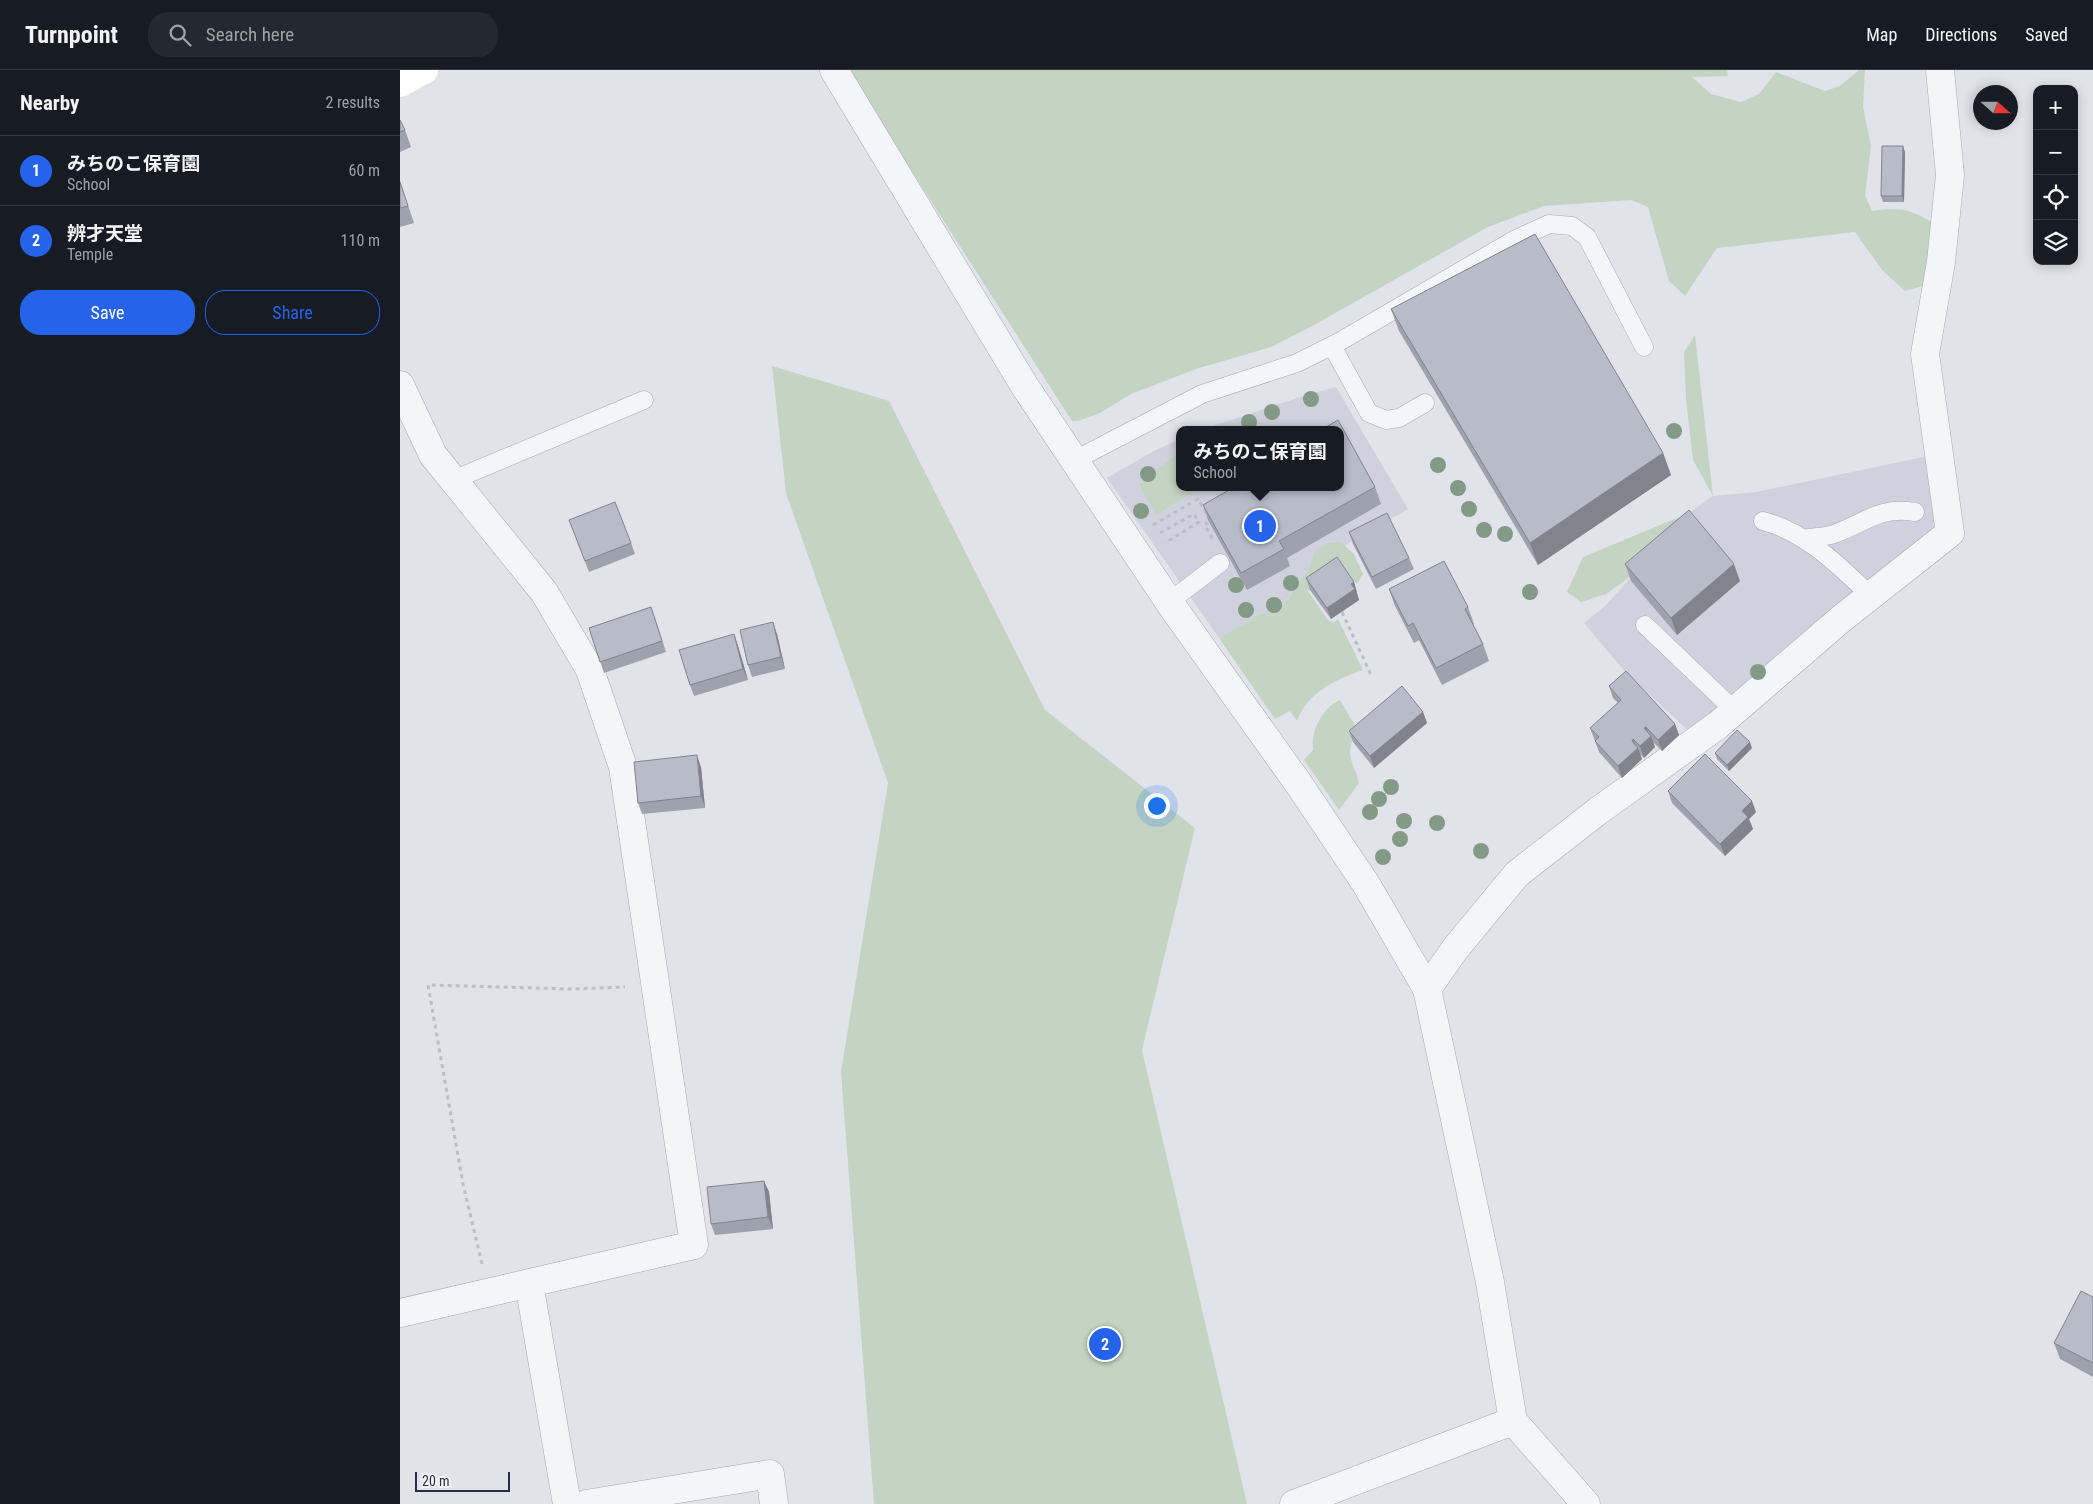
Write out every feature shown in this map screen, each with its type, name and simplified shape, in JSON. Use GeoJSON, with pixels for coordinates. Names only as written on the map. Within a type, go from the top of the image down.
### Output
{"type":"FeatureCollection","features":[{"type":"Feature","properties":{"kind":"street"},"geometry":{"type":"LineString","coordinates":[[400,83],[424,70]]}},
{"type":"Feature","properties":{"kind":"street"},"geometry":{"type":"LineString","coordinates":[[834,70],[1024,385],[1075,460],[1180,594],[1294,776],[1366,884],[1426,989],[1490,1282],[1513,1421],[1586,1504]]}},
{"type":"Feature","properties":{"kind":"street"},"geometry":{"type":"LineString","coordinates":[[1426,989],[1455,948],[1518,874],[1598,811],[1735,711],[1870,596],[1950,532],[1925,354],[1941,262],[1950,175],[1940,70]]}},
{"type":"Feature","properties":{"kind":"street"},"geometry":{"type":"LineString","coordinates":[[400,385],[433,455],[544,592],[590,670],[624,767],[694,1245],[400,1313]]}},
{"type":"Feature","properties":{"kind":"street"},"geometry":{"type":"LineString","coordinates":[[529,1283],[567,1504]]}},
{"type":"Feature","properties":{"kind":"street"},"geometry":{"type":"LineString","coordinates":[[1294,1504],[1513,1421]]}},
{"type":"Feature","properties":{"kind":"street"},"geometry":{"type":"LineString","coordinates":[[586,1504],[635,1500],[770,1474],[774,1504]]}},
{"type":"Feature","properties":{"kind":"lane"},"geometry":{"type":"LineString","coordinates":[[1075,460],[1202,394],[1296,363],[1332,346],[1514,240],[1549,224],[1572,226],[1587,237],[1644,347]]}},
{"type":"Feature","properties":{"kind":"lane"},"geometry":{"type":"LineString","coordinates":[[1332,346],[1370,413],[1386,420],[1399,418],[1425,402]]}},
{"type":"Feature","properties":{"kind":"lane"},"geometry":{"type":"LineString","coordinates":[[453,480],[644,400]]}},
{"type":"Feature","properties":{"kind":"lane"},"geometry":{"type":"LineString","coordinates":[[1803,539],[1834,534],[1866,519],[1897,509],[1915,512]]}},
{"type":"Feature","properties":{"kind":"lane"},"geometry":{"type":"LineString","coordinates":[[1762,522],[1776,525],[1803,539],[1839,565],[1870,596]]}},
{"type":"Feature","properties":{"kind":"lane"},"geometry":{"type":"LineString","coordinates":[[1180,594],[1220,563]]}},
{"type":"Feature","properties":{"kind":"lane"},"geometry":{"type":"LineString","coordinates":[[1645,625],[1735,711]]}},
{"type":"Feature","properties":{"kind":"path"},"geometry":{"type":"LineString","coordinates":[[1153,531],[1150,527],[1198,500],[1209,518],[1205,521],[1208,526],[1206,527],[1222,555],[1220,563]]}},
{"type":"Feature","properties":{"kind":"path"},"geometry":{"type":"LineString","coordinates":[[1155,536],[1194,514],[1199,522],[1165,542],[1180,594]]}},
{"type":"Feature","properties":{"kind":"path"},"geometry":{"type":"LineString","coordinates":[[1342,612],[1371,675]]}},
{"type":"Feature","properties":{"kind":"path"},"geometry":{"type":"LineString","coordinates":[[489,1293],[463,1184],[428,985],[570,988],[656,986]]}},
{"type":"Feature","properties":{"kind":"shaded area"},"geometry":{"type":"Polygon","coordinates":[[[1336,387],[1408,509],[1344,546],[1341,542],[1314,553],[1309,569],[1294,587],[1289,599],[1279,607],[1253,618],[1219,638],[1107,478],[1152,452],[1176,441],[1176,491],[1344,491],[1344,426],[1212,426],[1336,387]]]}},
{"type":"Feature","properties":{"kind":"shaded area"},"geometry":{"type":"Polygon","coordinates":[[[1928,456],[1942,514],[1932,541],[1694,736],[1628,675],[1584,623],[1606,605],[1689,513],[1713,496],[1756,492],[1928,456]]]}},
{"type":"Feature","properties":{"kind":"green space"},"geometry":{"type":"Polygon","coordinates":[[[847,70],[1727,70],[1728,76],[1692,77],[1711,94],[1741,102],[1759,94],[1776,72],[1825,91],[1840,86],[1859,70],[1865,70],[1863,107],[1871,146],[1865,195],[1872,211],[1905,210],[1935,224],[1931,258],[1922,286],[1905,291],[1882,270],[1855,232],[1717,248],[1685,296],[1669,281],[1648,207],[1631,200],[1544,206],[1488,227],[1314,325],[1271,347],[1196,369],[1131,394],[1100,413],[1078,421],[1072,421],[847,70]]]}},
{"type":"Feature","properties":{"kind":"green space"},"geometry":{"type":"Polygon","coordinates":[[[1695,335],[1713,496],[1693,460],[1686,400],[1684,352],[1695,335]]]}},
{"type":"Feature","properties":{"kind":"green space"},"geometry":{"type":"Polygon","coordinates":[[[772,366],[889,401],[1045,710],[1195,828],[1142,1050],[1247,1504],[874,1504],[841,1072],[888,783],[786,493],[772,366]]]}},
{"type":"Feature","properties":{"kind":"green space"},"geometry":{"type":"Polygon","coordinates":[[[1176,456],[1176,491],[1195,491],[1156,515],[1139,484],[1176,456]]]}},
{"type":"Feature","properties":{"kind":"green space"},"geometry":{"type":"Polygon","coordinates":[[[1689,513],[1634,574],[1606,594],[1581,602],[1567,592],[1583,557],[1689,513]]]}},
{"type":"Feature","properties":{"kind":"green space"},"geometry":{"type":"Polygon","coordinates":[[[1341,542],[1354,554],[1363,574],[1357,584],[1342,567],[1308,591],[1328,620],[1334,622],[1338,619],[1363,670],[1324,688],[1308,702],[1297,721],[1290,711],[1275,719],[1219,638],[1253,618],[1279,607],[1289,599],[1294,587],[1309,569],[1314,553],[1325,544],[1341,542]]]}},
{"type":"Feature","properties":{"kind":"green space"},"geometry":{"type":"Polygon","coordinates":[[[1340,700],[1357,729],[1351,746],[1350,757],[1359,783],[1339,810],[1304,760],[1313,750],[1314,735],[1319,720],[1328,708],[1340,700]]]}},
{"type":"Feature","properties":{"kind":"building"},"geometry":{"type":"Polygon","coordinates":[[[400,120],[405,130],[400,132],[400,120]]]}},
{"type":"Feature","properties":{"kind":"building"},"geometry":{"type":"Polygon","coordinates":[[[1882,146],[1903,146],[1902,196],[1881,196],[1882,146]]]}},
{"type":"Feature","properties":{"kind":"building"},"geometry":{"type":"Polygon","coordinates":[[[400,182],[408,206],[400,208],[400,182]]]}},
{"type":"Feature","properties":{"kind":"building"},"geometry":{"type":"Polygon","coordinates":[[[1535,234],[1663,453],[1530,543],[1391,309],[1535,234]]]}},
{"type":"Feature","properties":{"kind":"building"},"geometry":{"type":"Polygon","coordinates":[[[1338,420],[1341,426],[1328,426],[1338,420]]]}},
{"type":"Feature","properties":{"kind":"building"},"geometry":{"type":"Polygon","coordinates":[[[1344,431],[1375,487],[1279,541],[1284,549],[1241,573],[1203,505],[1227,491],[1344,491],[1344,431]]]}},
{"type":"Feature","properties":{"kind":"building"},"geometry":{"type":"Polygon","coordinates":[[[615,502],[631,543],[585,561],[569,520],[615,502]]]}},
{"type":"Feature","properties":{"kind":"building"},"geometry":{"type":"Polygon","coordinates":[[[1689,510],[1734,564],[1671,618],[1625,564],[1689,510]]]}},
{"type":"Feature","properties":{"kind":"building"},"geometry":{"type":"Polygon","coordinates":[[[1387,513],[1409,558],[1372,577],[1349,532],[1387,513]]]}},
{"type":"Feature","properties":{"kind":"building"},"geometry":{"type":"Polygon","coordinates":[[[1337,557],[1354,582],[1351,584],[1355,589],[1327,608],[1306,578],[1337,557]]]}},
{"type":"Feature","properties":{"kind":"building"},"geometry":{"type":"Polygon","coordinates":[[[1444,561],[1468,607],[1465,609],[1483,644],[1436,668],[1413,623],[1408,626],[1389,589],[1444,561]]]}},
{"type":"Feature","properties":{"kind":"building"},"geometry":{"type":"Polygon","coordinates":[[[651,607],[662,641],[600,662],[589,628],[651,607]]]}},
{"type":"Feature","properties":{"kind":"building"},"geometry":{"type":"Polygon","coordinates":[[[773,622],[781,657],[748,665],[740,630],[773,622]]]}},
{"type":"Feature","properties":{"kind":"building"},"geometry":{"type":"Polygon","coordinates":[[[734,634],[743,669],[690,685],[679,650],[734,634]]]}},
{"type":"Feature","properties":{"kind":"building"},"geometry":{"type":"Polygon","coordinates":[[[1626,671],[1675,724],[1658,740],[1646,727],[1644,728],[1651,736],[1640,746],[1633,739],[1632,741],[1638,748],[1618,766],[1595,741],[1599,737],[1590,728],[1621,700],[1609,686],[1626,671]]]}},
{"type":"Feature","properties":{"kind":"building"},"geometry":{"type":"Polygon","coordinates":[[[1402,686],[1423,712],[1370,756],[1349,731],[1402,686]]]}},
{"type":"Feature","properties":{"kind":"building"},"geometry":{"type":"Polygon","coordinates":[[[1737,730],[1750,742],[1727,765],[1715,753],[1737,730]]]}},
{"type":"Feature","properties":{"kind":"building"},"geometry":{"type":"Polygon","coordinates":[[[1705,754],[1752,801],[1742,811],[1748,817],[1720,844],[1668,791],[1705,754]]]}},
{"type":"Feature","properties":{"kind":"building"},"geometry":{"type":"Polygon","coordinates":[[[697,755],[701,796],[638,803],[634,762],[697,755]]]}},
{"type":"Feature","properties":{"kind":"building"},"geometry":{"type":"Polygon","coordinates":[[[764,1181],[768,1217],[711,1224],[707,1187],[764,1181]]]}},
{"type":"Feature","properties":{"kind":"building"},"geometry":{"type":"Polygon","coordinates":[[[2081,1291],[2093,1297],[2093,1363],[2054,1343],[2081,1291]]]}},
{"type":"Feature","properties":{"kind":"place","name":"みちのこ保育園"},"geometry":{"type":"Point","coordinates":[1260,526]}},
{"type":"Feature","properties":{"kind":"place","name":"辨才天堂"},"geometry":{"type":"Point","coordinates":[1105,1344]}}]}
